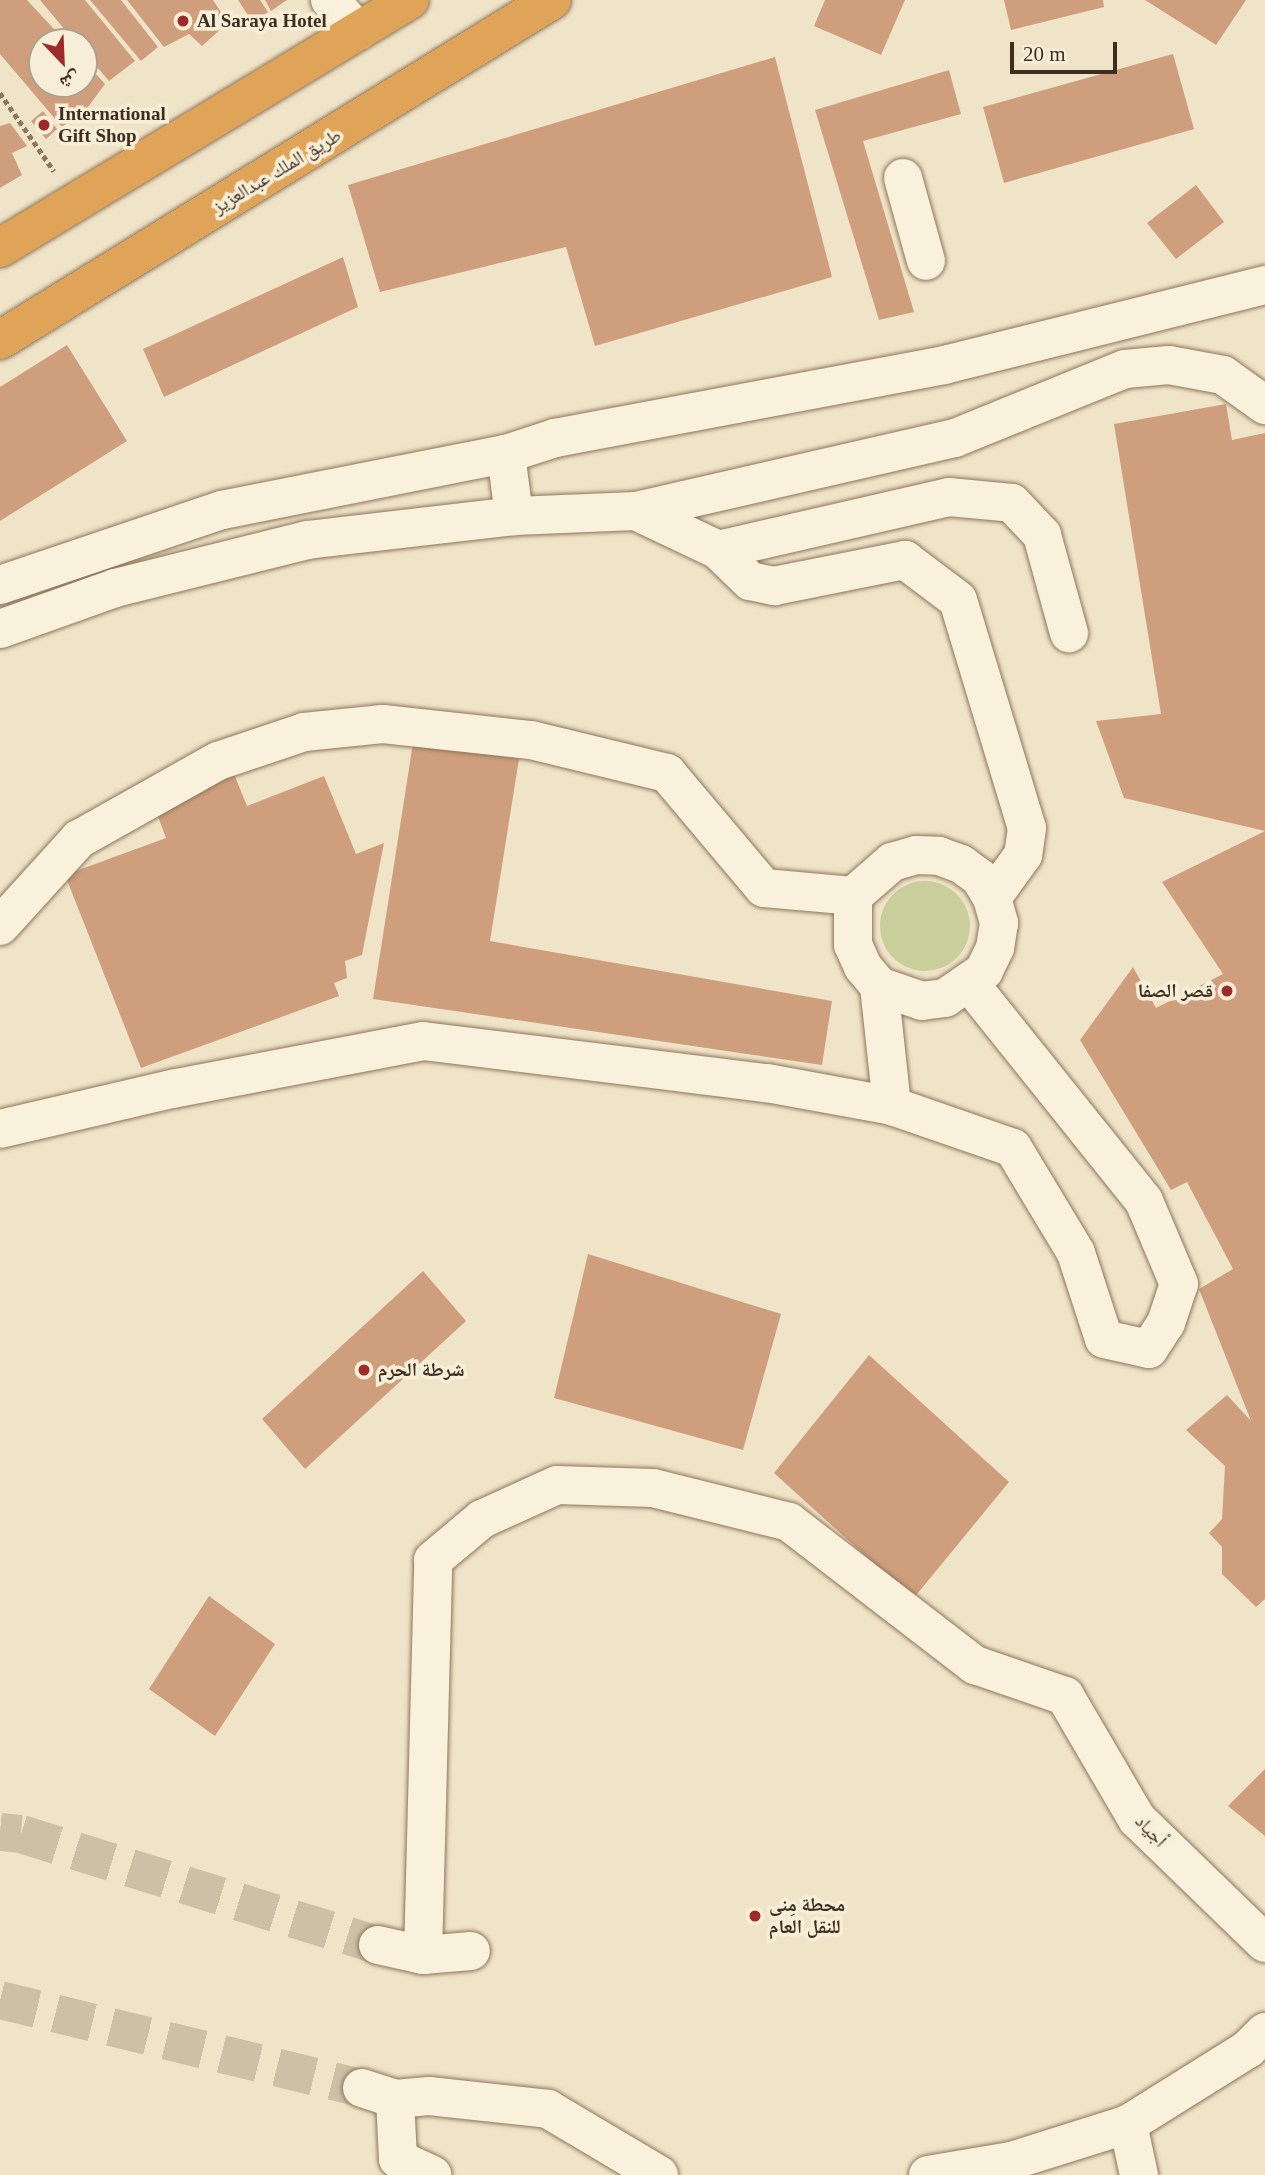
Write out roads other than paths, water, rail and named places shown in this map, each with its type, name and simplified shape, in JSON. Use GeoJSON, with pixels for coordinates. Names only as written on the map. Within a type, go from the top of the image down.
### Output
{"type":"FeatureCollection","features":[{"type":"Feature","properties":{"kind":"highway"},"geometry":{"type":"LineString","coordinates":[[358,32],[396,0]]}},
{"type":"Feature","properties":{"kind":"highway"},"geometry":{"type":"LineString","coordinates":[[0,248],[410,0]]}},
{"type":"Feature","properties":{"kind":"highway","name":"طريق الملك عبدالعزيز"},"geometry":{"type":"LineString","coordinates":[[0,340],[541,9],[563,0]]}},
{"type":"Feature","properties":{"kind":"street"},"geometry":{"type":"LineString","coordinates":[[330,0],[358,32]]}},
{"type":"Feature","properties":{"kind":"street"},"geometry":{"type":"LineString","coordinates":[[903,178],[926,261]]}},
{"type":"Feature","properties":{"kind":"street"},"geometry":{"type":"LineString","coordinates":[[0,585],[222,510],[506,454],[555,438],[944,365],[1265,285]]}},
{"type":"Feature","properties":{"kind":"street"},"geometry":{"type":"LineString","coordinates":[[0,629],[116,588],[307,540],[514,516],[636,511],[954,438],[1125,369],[1170,365],[1223,375],[1265,405]]}},
{"type":"Feature","properties":{"kind":"street"},"geometry":{"type":"LineString","coordinates":[[506,454],[514,516]]}},
{"type":"Feature","properties":{"kind":"street"},"geometry":{"type":"LineString","coordinates":[[718,550],[949,497],[1012,503],[1042,535],[1069,633]]}},
{"type":"Feature","properties":{"kind":"street"},"geometry":{"type":"LineString","coordinates":[[636,511],[718,550],[750,582],[774,586],[905,560],[958,600],[1027,828],[1023,855],[992,898]]}},
{"type":"Feature","properties":{"kind":"street"},"geometry":{"type":"LineString","coordinates":[[0,926],[79,839],[218,761],[303,732],[383,724],[531,740],[667,773],[764,888],[853,896],[892,862],[916,855],[939,856],[961,864],[979,878],[992,898],[999,923],[995,948],[984,971],[970,984],[945,998],[922,1001],[879,986],[863,967],[853,945],[853,896]]}},
{"type":"Feature","properties":{"kind":"street"},"geometry":{"type":"LineString","coordinates":[[0,1129],[172,1089],[423,1041],[767,1083],[892,1106],[1013,1148],[1076,1253],[1104,1339],[1149,1349],[1166,1323],[1179,1284],[1144,1201],[970,984]]}},
{"type":"Feature","properties":{"kind":"street"},"geometry":{"type":"LineString","coordinates":[[879,986],[892,1106]]}},
{"type":"Feature","properties":{"kind":"street","name":"أجياد"},"geometry":{"type":"LineString","coordinates":[[423,1955],[433,1560],[482,1519],[557,1485],[653,1488],[789,1522],[975,1665],[1065,1696],[1137,1819],[1265,1943]]}},
{"type":"Feature","properties":{"kind":"street"},"geometry":{"type":"LineString","coordinates":[[378,1945],[423,1955],[471,1951]]}},
{"type":"Feature","properties":{"kind":"street"},"geometry":{"type":"LineString","coordinates":[[928,2175],[1011,2161],[1128,2124],[1248,2049],[1265,2032]]}},
{"type":"Feature","properties":{"kind":"street"},"geometry":{"type":"LineString","coordinates":[[432,2175],[398,2159],[379,2093],[548,2109],[659,2175]]}},
{"type":"Feature","properties":{"kind":"street"},"geometry":{"type":"LineString","coordinates":[[1128,2124],[1139,2175]]}},
{"type":"Feature","properties":{"kind":"tunnel"},"geometry":{"type":"LineString","coordinates":[[0,1832],[21,1834],[378,1945]]}},
{"type":"Feature","properties":{"kind":"tunnel"},"geometry":{"type":"LineString","coordinates":[[0,2000],[362,2088]]}},
{"type":"Feature","properties":{"kind":"place","name":"Al Saraya Hotel"},"geometry":{"type":"Point","coordinates":[183,21]}},
{"type":"Feature","properties":{"kind":"place","name":"International Gift Shop"},"geometry":{"type":"Point","coordinates":[44,125]}},
{"type":"Feature","properties":{"kind":"place","name":"قصر الصفا"},"geometry":{"type":"Point","coordinates":[1227,991]}},
{"type":"Feature","properties":{"kind":"place","name":"شرطة الحرم"},"geometry":{"type":"Point","coordinates":[364,1370]}},
{"type":"Feature","properties":{"kind":"place","name":"محطة مِنى للنقل العام"},"geometry":{"type":"Point","coordinates":[755,1916]}}]}
